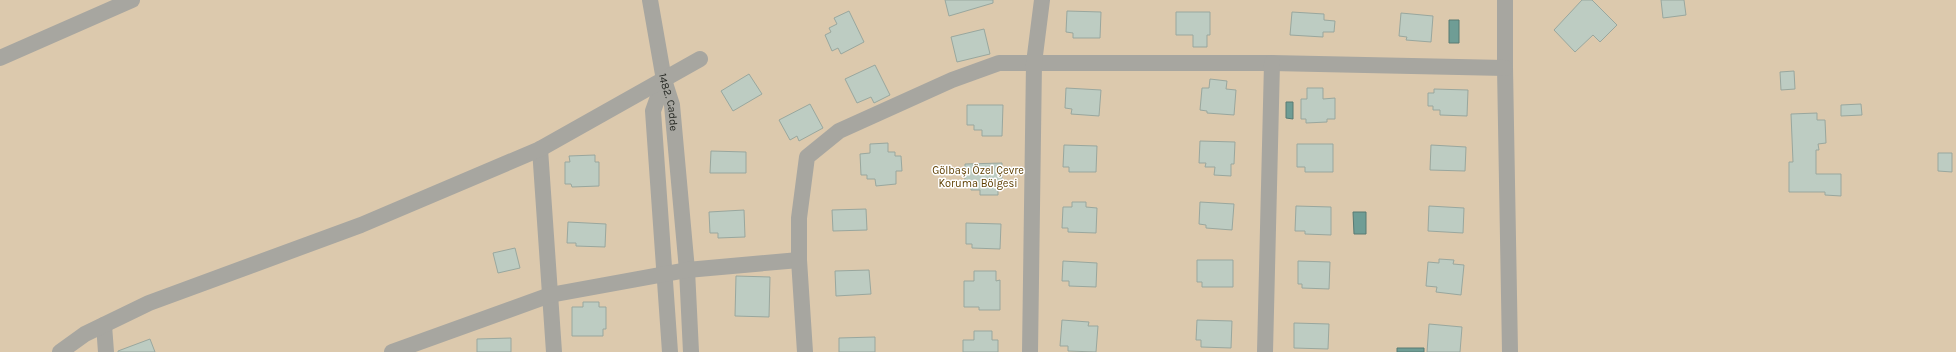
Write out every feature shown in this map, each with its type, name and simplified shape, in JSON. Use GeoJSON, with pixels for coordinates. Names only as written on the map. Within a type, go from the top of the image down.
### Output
{"type":"FeatureCollection","features":[{"type":"Feature","properties":{"kind":"street"},"geometry":{"type":"LineString","coordinates":[[0,58],[132,0]]}},
{"type":"Feature","properties":{"kind":"street"},"geometry":{"type":"LineString","coordinates":[[650,0],[664,80]]}},
{"type":"Feature","properties":{"kind":"street"},"geometry":{"type":"LineString","coordinates":[[1030,352],[1034,63],[1042,0]]}},
{"type":"Feature","properties":{"kind":"street"},"geometry":{"type":"LineString","coordinates":[[1506,0],[1505,68],[1510,352]]}},
{"type":"Feature","properties":{"kind":"street"},"geometry":{"type":"LineString","coordinates":[[60,352],[85,334],[149,303],[361,225],[540,149],[700,59]]}},
{"type":"Feature","properties":{"kind":"street"},"geometry":{"type":"LineString","coordinates":[[805,352],[798,260],[799,218],[807,157],[839,131],[952,80],[999,63],[1272,63],[1505,68]]}},
{"type":"Feature","properties":{"kind":"street"},"geometry":{"type":"LineString","coordinates":[[1265,352],[1272,63]]}},
{"type":"Feature","properties":{"kind":"street","name":"1482. Cadde"},"geometry":{"type":"LineString","coordinates":[[664,80],[672,105],[687,270],[691,352]]}},
{"type":"Feature","properties":{"kind":"street","name":"1482. Cadde"},"geometry":{"type":"LineString","coordinates":[[664,80],[653,111],[670,352]]}},
{"type":"Feature","properties":{"kind":"street"},"geometry":{"type":"LineString","coordinates":[[540,149],[554,352]]}},
{"type":"Feature","properties":{"kind":"street"},"geometry":{"type":"LineString","coordinates":[[392,352],[550,296],[664,276],[687,270],[798,260]]}},
{"type":"Feature","properties":{"kind":"street"},"geometry":{"type":"LineString","coordinates":[[104,325],[106,352]]}},
{"type":"Feature","properties":{"kind":"green space","name":"Gölbaşı Özel Çevre Koruma Bölgesi"},"geometry":{"type":"Polygon","coordinates":[[[0,0],[1956,0],[1956,352],[0,352],[0,0]]]}},
{"type":"Feature","properties":{"kind":"water"},"geometry":{"type":"Polygon","coordinates":[[[1449,20],[1459,20],[1459,43],[1449,43],[1449,20]]]}},
{"type":"Feature","properties":{"kind":"water"},"geometry":{"type":"Polygon","coordinates":[[[1286,102],[1293,102],[1293,119],[1286,118],[1286,102]]]}},
{"type":"Feature","properties":{"kind":"water"},"geometry":{"type":"Polygon","coordinates":[[[1353,212],[1366,212],[1366,234],[1354,234],[1353,212]]]}},
{"type":"Feature","properties":{"kind":"water"},"geometry":{"type":"Polygon","coordinates":[[[1397,348],[1424,348],[1424,352],[1397,352],[1397,348]]]}},
{"type":"Feature","properties":{"kind":"building"},"geometry":{"type":"Polygon","coordinates":[[[945,0],[993,0],[993,3],[949,16],[945,0]]]}},
{"type":"Feature","properties":{"kind":"building"},"geometry":{"type":"Polygon","coordinates":[[[1582,0],[1592,0],[1617,25],[1600,42],[1593,35],[1575,52],[1554,30],[1582,0]]]}},
{"type":"Feature","properties":{"kind":"building"},"geometry":{"type":"Polygon","coordinates":[[[1661,0],[1684,0],[1686,15],[1663,18],[1661,0]]]}},
{"type":"Feature","properties":{"kind":"building"},"geometry":{"type":"Polygon","coordinates":[[[849,11],[864,42],[841,54],[838,48],[832,51],[825,35],[831,32],[829,28],[837,24],[834,18],[849,11]]]}},
{"type":"Feature","properties":{"kind":"building"},"geometry":{"type":"Polygon","coordinates":[[[1067,11],[1101,12],[1100,38],[1073,38],[1073,33],[1066,32],[1067,11]]]}},
{"type":"Feature","properties":{"kind":"building"},"geometry":{"type":"Polygon","coordinates":[[[1176,12],[1210,12],[1210,35],[1207,35],[1207,47],[1193,47],[1193,35],[1176,35],[1176,12]]]}},
{"type":"Feature","properties":{"kind":"building"},"geometry":{"type":"Polygon","coordinates":[[[1292,12],[1324,14],[1324,20],[1335,21],[1334,32],[1323,32],[1323,37],[1290,35],[1292,12]]]}},
{"type":"Feature","properties":{"kind":"building"},"geometry":{"type":"Polygon","coordinates":[[[1401,13],[1433,16],[1431,42],[1406,40],[1407,37],[1399,36],[1401,13]]]}},
{"type":"Feature","properties":{"kind":"building"},"geometry":{"type":"Polygon","coordinates":[[[984,29],[990,54],[957,62],[951,37],[984,29]]]}},
{"type":"Feature","properties":{"kind":"building"},"geometry":{"type":"Polygon","coordinates":[[[875,65],[890,95],[874,103],[871,97],[857,103],[845,79],[875,65]]]}},
{"type":"Feature","properties":{"kind":"building"},"geometry":{"type":"Polygon","coordinates":[[[1794,71],[1795,89],[1781,90],[1780,72],[1794,71]]]}},
{"type":"Feature","properties":{"kind":"building"},"geometry":{"type":"Polygon","coordinates":[[[749,74],[762,94],[733,111],[721,91],[749,74]]]}},
{"type":"Feature","properties":{"kind":"building"},"geometry":{"type":"Polygon","coordinates":[[[1210,79],[1227,81],[1226,89],[1236,90],[1234,115],[1207,113],[1207,111],[1200,110],[1202,88],[1209,88],[1210,79]]]}},
{"type":"Feature","properties":{"kind":"building"},"geometry":{"type":"Polygon","coordinates":[[[1066,88],[1101,90],[1099,116],[1071,114],[1072,109],[1065,108],[1066,88]]]}},
{"type":"Feature","properties":{"kind":"building"},"geometry":{"type":"Polygon","coordinates":[[[1307,88],[1323,88],[1323,99],[1335,98],[1335,119],[1327,119],[1327,122],[1306,123],[1306,119],[1301,119],[1301,99],[1307,99],[1307,88]]]}},
{"type":"Feature","properties":{"kind":"building"},"geometry":{"type":"Polygon","coordinates":[[[1434,89],[1468,90],[1467,116],[1440,115],[1440,110],[1433,110],[1433,106],[1428,106],[1428,93],[1434,93],[1434,89]]]}},
{"type":"Feature","properties":{"kind":"building"},"geometry":{"type":"Polygon","coordinates":[[[810,104],[823,128],[799,141],[797,136],[790,140],[779,120],[810,104]]]}},
{"type":"Feature","properties":{"kind":"building"},"geometry":{"type":"Polygon","coordinates":[[[1861,104],[1862,115],[1841,116],[1841,105],[1861,104]]]}},
{"type":"Feature","properties":{"kind":"building"},"geometry":{"type":"Polygon","coordinates":[[[967,105],[1003,105],[1002,136],[982,136],[982,130],[974,130],[974,125],[967,125],[967,105]]]}},
{"type":"Feature","properties":{"kind":"building"},"geometry":{"type":"Polygon","coordinates":[[[1817,113],[1817,120],[1825,120],[1826,143],[1818,144],[1819,150],[1816,150],[1816,174],[1841,174],[1841,196],[1825,195],[1825,192],[1789,192],[1789,162],[1793,162],[1791,114],[1817,113]]]}},
{"type":"Feature","properties":{"kind":"building"},"geometry":{"type":"Polygon","coordinates":[[[1200,141],[1235,142],[1234,164],[1231,164],[1231,176],[1214,175],[1215,167],[1205,167],[1206,163],[1199,163],[1200,141]]]}},
{"type":"Feature","properties":{"kind":"building"},"geometry":{"type":"Polygon","coordinates":[[[888,143],[888,152],[895,152],[895,156],[901,156],[902,171],[896,171],[896,184],[876,186],[875,179],[867,179],[867,175],[861,175],[860,154],[870,153],[870,144],[888,143]]]}},
{"type":"Feature","properties":{"kind":"building"},"geometry":{"type":"Polygon","coordinates":[[[1297,144],[1333,144],[1333,172],[1305,172],[1305,167],[1297,167],[1297,144]]]}},
{"type":"Feature","properties":{"kind":"building"},"geometry":{"type":"Polygon","coordinates":[[[1064,145],[1097,146],[1096,172],[1069,172],[1069,167],[1063,167],[1064,145]]]}},
{"type":"Feature","properties":{"kind":"building"},"geometry":{"type":"Polygon","coordinates":[[[1431,145],[1466,147],[1465,171],[1430,170],[1431,145]]]}},
{"type":"Feature","properties":{"kind":"building"},"geometry":{"type":"Polygon","coordinates":[[[711,151],[746,152],[746,173],[710,173],[711,151]]]}},
{"type":"Feature","properties":{"kind":"building"},"geometry":{"type":"Polygon","coordinates":[[[1938,153],[1952,153],[1952,172],[1938,171],[1938,153]]]}},
{"type":"Feature","properties":{"kind":"building"},"geometry":{"type":"Polygon","coordinates":[[[595,155],[595,162],[599,162],[599,186],[572,187],[571,184],[565,184],[565,162],[570,162],[569,156],[595,155]]]}},
{"type":"Feature","properties":{"kind":"building"},"geometry":{"type":"Polygon","coordinates":[[[1002,163],[1002,190],[998,190],[998,195],[980,195],[980,190],[971,190],[971,186],[965,186],[965,164],[1002,163]]]}},
{"type":"Feature","properties":{"kind":"building"},"geometry":{"type":"Polygon","coordinates":[[[1072,202],[1086,202],[1086,207],[1097,208],[1096,233],[1068,232],[1068,228],[1062,228],[1063,207],[1072,207],[1072,202]]]}},
{"type":"Feature","properties":{"kind":"building"},"geometry":{"type":"Polygon","coordinates":[[[1200,202],[1234,204],[1232,230],[1206,228],[1206,225],[1199,224],[1200,202]]]}},
{"type":"Feature","properties":{"kind":"building"},"geometry":{"type":"Polygon","coordinates":[[[1296,206],[1331,207],[1331,235],[1305,234],[1305,231],[1295,231],[1296,206]]]}},
{"type":"Feature","properties":{"kind":"building"},"geometry":{"type":"Polygon","coordinates":[[[1429,206],[1464,208],[1463,233],[1428,231],[1429,206]]]}},
{"type":"Feature","properties":{"kind":"building"},"geometry":{"type":"Polygon","coordinates":[[[866,209],[867,230],[833,231],[832,210],[866,209]]]}},
{"type":"Feature","properties":{"kind":"building"},"geometry":{"type":"Polygon","coordinates":[[[744,210],[745,237],[718,238],[718,233],[710,233],[709,212],[744,210]]]}},
{"type":"Feature","properties":{"kind":"building"},"geometry":{"type":"Polygon","coordinates":[[[568,222],[606,224],[605,247],[576,246],[576,243],[567,243],[568,222]]]}},
{"type":"Feature","properties":{"kind":"building"},"geometry":{"type":"Polygon","coordinates":[[[966,223],[1001,224],[1000,249],[972,248],[972,244],[966,244],[966,223]]]}},
{"type":"Feature","properties":{"kind":"building"},"geometry":{"type":"Polygon","coordinates":[[[515,248],[520,268],[498,273],[493,253],[515,248]]]}},
{"type":"Feature","properties":{"kind":"building"},"geometry":{"type":"Polygon","coordinates":[[[1439,259],[1454,260],[1453,264],[1464,265],[1461,295],[1436,292],[1437,287],[1426,286],[1428,262],[1439,263],[1439,259]]]}},
{"type":"Feature","properties":{"kind":"building"},"geometry":{"type":"Polygon","coordinates":[[[1197,260],[1233,260],[1233,287],[1202,287],[1202,282],[1197,282],[1197,260]]]}},
{"type":"Feature","properties":{"kind":"building"},"geometry":{"type":"Polygon","coordinates":[[[1063,261],[1097,263],[1096,287],[1069,286],[1069,281],[1062,281],[1063,261]]]}},
{"type":"Feature","properties":{"kind":"building"},"geometry":{"type":"Polygon","coordinates":[[[1298,261],[1330,262],[1329,289],[1302,288],[1302,284],[1298,284],[1298,261]]]}},
{"type":"Feature","properties":{"kind":"building"},"geometry":{"type":"Polygon","coordinates":[[[869,270],[871,294],[836,296],[835,271],[869,270]]]}},
{"type":"Feature","properties":{"kind":"building"},"geometry":{"type":"Polygon","coordinates":[[[974,271],[996,271],[996,281],[1000,280],[1000,310],[979,310],[979,307],[964,307],[964,281],[974,281],[974,271]]]}},
{"type":"Feature","properties":{"kind":"building"},"geometry":{"type":"Polygon","coordinates":[[[736,276],[770,277],[769,317],[735,316],[736,276]]]}},
{"type":"Feature","properties":{"kind":"building"},"geometry":{"type":"Polygon","coordinates":[[[583,302],[599,302],[599,307],[606,307],[606,329],[603,329],[603,336],[572,336],[572,307],[583,307],[583,302]]]}},
{"type":"Feature","properties":{"kind":"building"},"geometry":{"type":"Polygon","coordinates":[[[1062,320],[1089,322],[1088,326],[1098,326],[1096,352],[1068,351],[1068,346],[1060,346],[1062,320]]]}},
{"type":"Feature","properties":{"kind":"building"},"geometry":{"type":"Polygon","coordinates":[[[1197,320],[1232,321],[1231,348],[1201,347],[1201,340],[1196,340],[1197,320]]]}},
{"type":"Feature","properties":{"kind":"building"},"geometry":{"type":"Polygon","coordinates":[[[1294,323],[1329,324],[1328,349],[1294,348],[1294,323]]]}},
{"type":"Feature","properties":{"kind":"building"},"geometry":{"type":"Polygon","coordinates":[[[1429,324],[1462,327],[1460,352],[1427,352],[1429,324]]]}},
{"type":"Feature","properties":{"kind":"building"},"geometry":{"type":"Polygon","coordinates":[[[974,331],[992,331],[992,340],[998,340],[998,352],[963,352],[963,340],[974,340],[974,331]]]}},
{"type":"Feature","properties":{"kind":"building"},"geometry":{"type":"Polygon","coordinates":[[[875,337],[875,352],[839,352],[839,338],[875,337]]]}},
{"type":"Feature","properties":{"kind":"building"},"geometry":{"type":"Polygon","coordinates":[[[511,338],[511,352],[477,352],[477,339],[511,338]]]}},
{"type":"Feature","properties":{"kind":"building"},"geometry":{"type":"Polygon","coordinates":[[[150,339],[155,352],[118,352],[118,351],[150,339]]]}}]}
